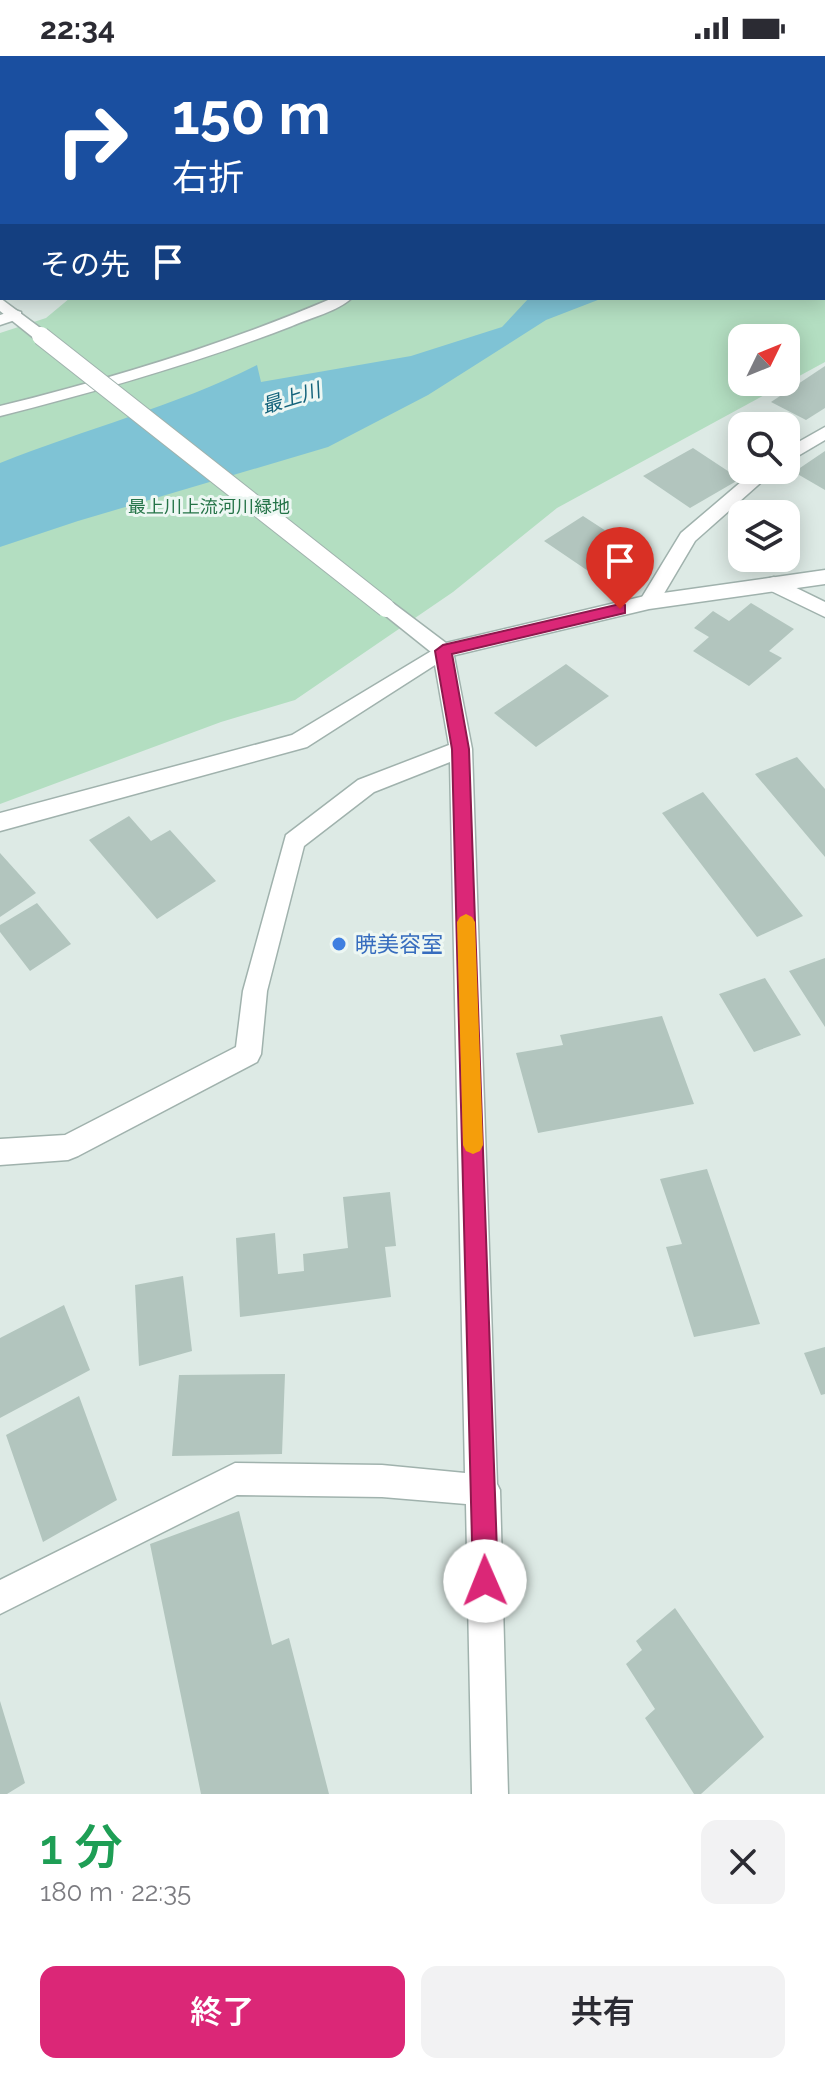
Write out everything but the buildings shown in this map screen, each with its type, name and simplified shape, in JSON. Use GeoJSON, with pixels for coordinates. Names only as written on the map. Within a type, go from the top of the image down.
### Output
{"type":"FeatureCollection","features":[{"type":"Feature","properties":{"kind":"street"},"geometry":{"type":"LineString","coordinates":[[0,303],[8,317],[41,336],[443,651],[461,749],[484,1490],[490,1794]]}},
{"type":"Feature","properties":{"kind":"street"},"geometry":{"type":"LineString","coordinates":[[800,448],[825,432]]}},
{"type":"Feature","properties":{"kind":"street"},"geometry":{"type":"LineString","coordinates":[[649,602],[688,537],[750,484]]}},
{"type":"Feature","properties":{"kind":"street"},"geometry":{"type":"LineString","coordinates":[[0,822],[299,741],[443,651],[649,602],[825,577]]}},
{"type":"Feature","properties":{"kind":"street"},"geometry":{"type":"LineString","coordinates":[[774,584],[825,610]]}},
{"type":"Feature","properties":{"kind":"street"},"geometry":{"type":"LineString","coordinates":[[0,1152],[68,1147],[248,1054],[255,991],[294,841],[366,786],[461,749]]}},
{"type":"Feature","properties":{"kind":"street"},"geometry":{"type":"LineString","coordinates":[[0,1598],[235,1479],[382,1481],[484,1490]]}},
{"type":"Feature","properties":{"kind":"lane"},"geometry":{"type":"LineString","coordinates":[[0,411],[113,383],[296,320],[341,300]]}},
{"type":"Feature","properties":{"kind":"green space","name":"最上川上流河川緑地"},"geometry":{"type":"Polygon","coordinates":[[[68,300],[825,300],[825,362],[800,376],[800,324],[728,324],[728,396],[763,396],[728,412],[728,415],[557,508],[453,592],[295,700],[221,722],[0,804],[0,333],[46,318],[68,300]]]}},
{"type":"Feature","properties":{"kind":"water","name":"最上川"},"geometry":{"type":"Polygon","coordinates":[[[527,300],[598,300],[546,320],[428,395],[328,447],[0,547],[0,463],[195,393],[257,365],[261,382],[411,356],[502,327],[527,300]]]}},
{"type":"Feature","properties":{"kind":"slow traffic"},"geometry":{"type":"LineString","coordinates":[[466,922],[473,1145]]}},
{"type":"Feature","properties":{"kind":"place","name":"暁美容室"},"geometry":{"type":"Point","coordinates":[339,944]}},
{"type":"Feature","properties":{"kind":"route"},"geometry":{"type":"LineString","coordinates":[[485,1581],[461,749],[443,651],[620,609]]}}]}
